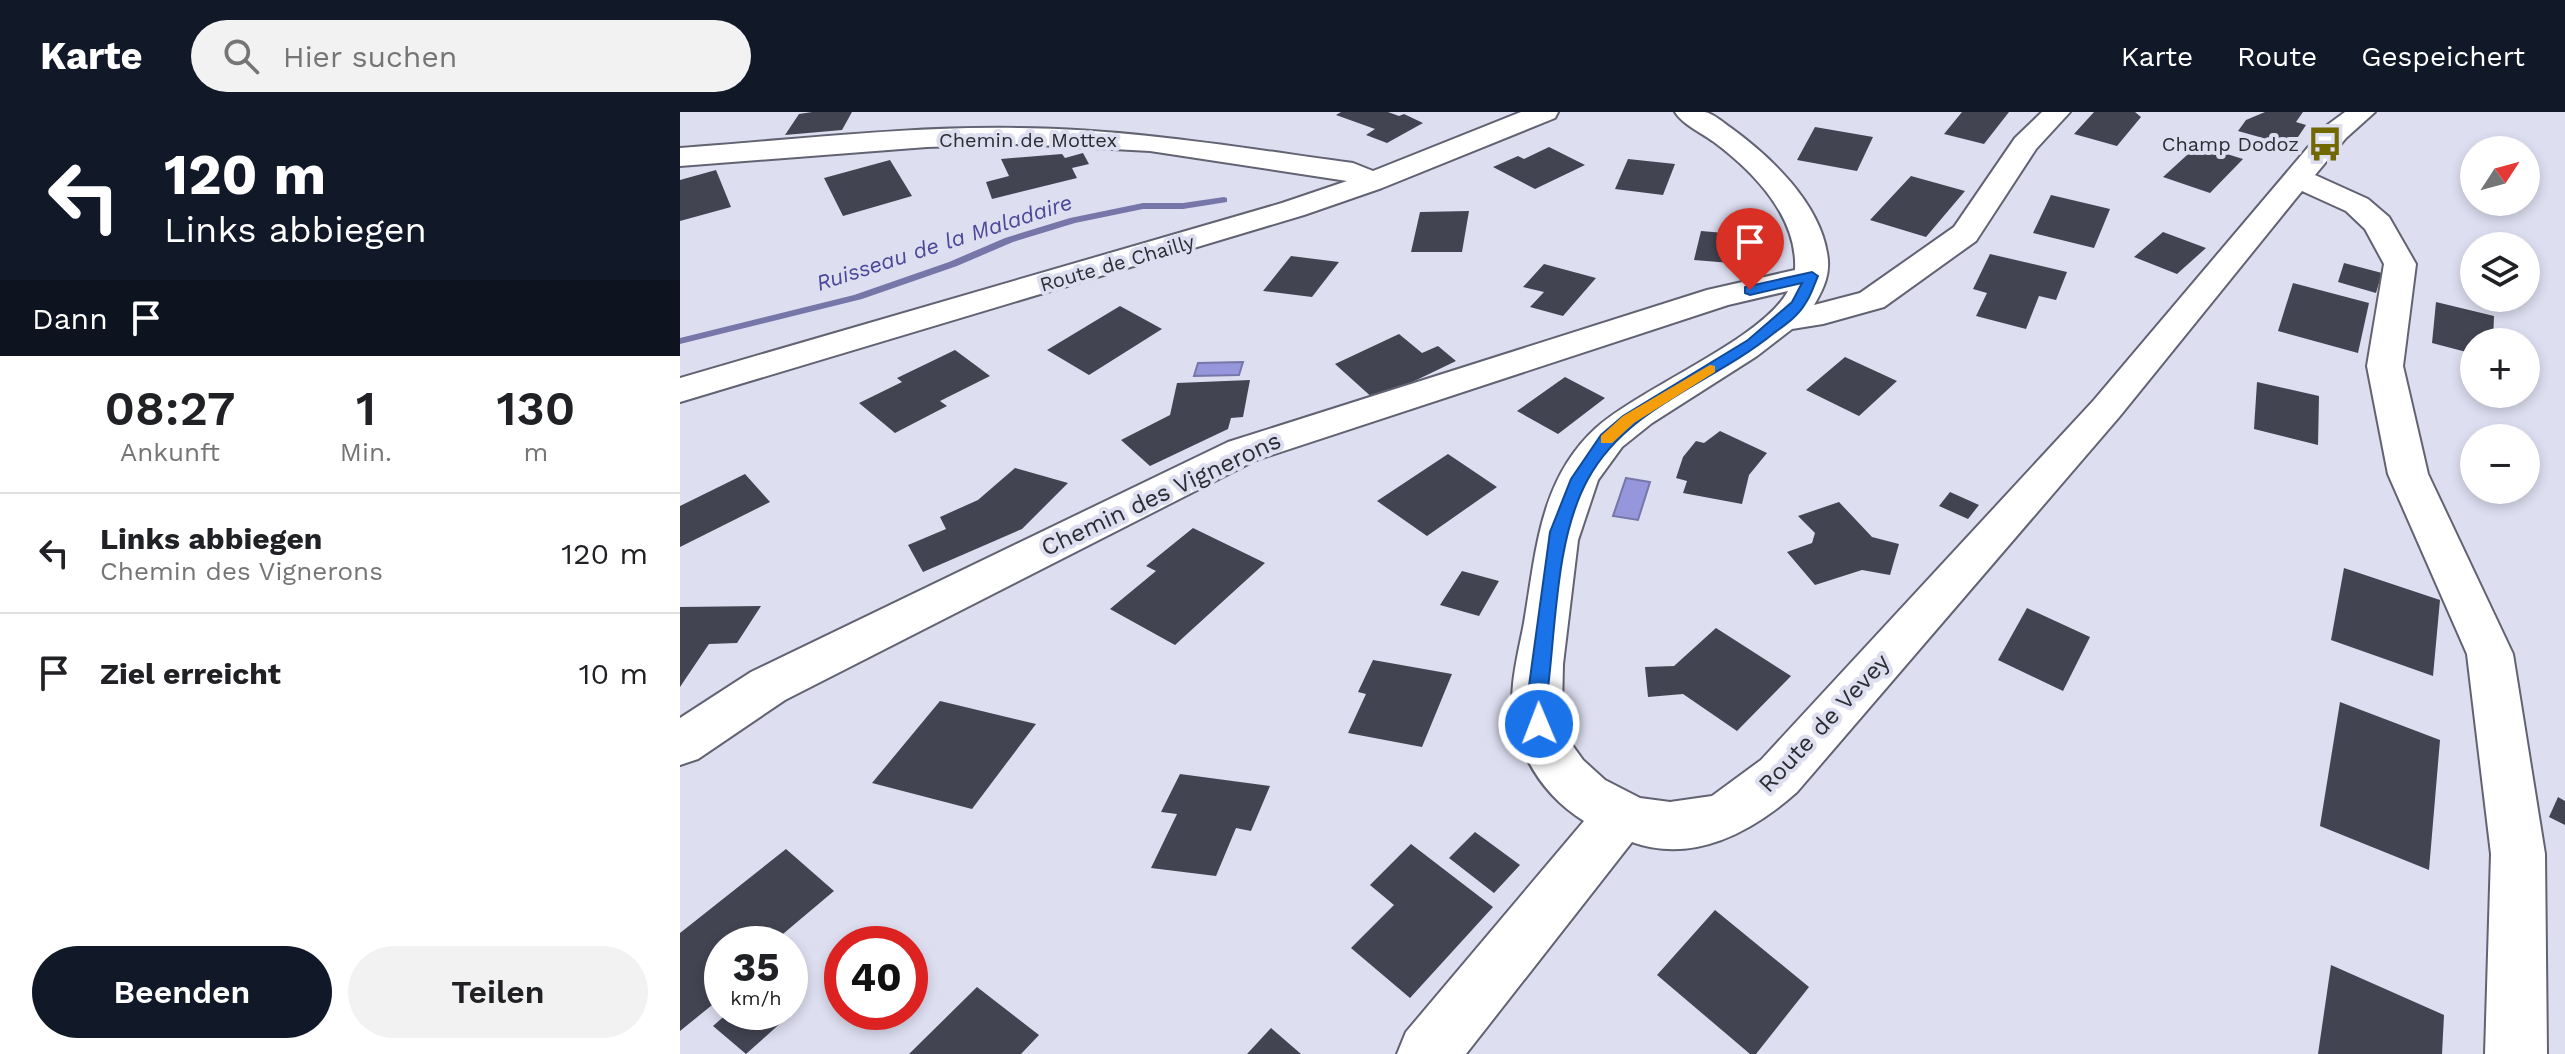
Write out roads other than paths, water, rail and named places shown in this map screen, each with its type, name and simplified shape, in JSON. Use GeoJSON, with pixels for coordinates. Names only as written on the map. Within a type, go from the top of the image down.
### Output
{"type":"FeatureCollection","features":[{"type":"Feature","properties":{"kind":"street"},"geometry":{"type":"LineString","coordinates":[[857,144],[874,112]]}},
{"type":"Feature","properties":{"kind":"street","name":"Route de Chailly"},"geometry":{"type":"LineString","coordinates":[[680,390],[1234,228],[1372,182],[1545,112]]}},
{"type":"Feature","properties":{"kind":"street"},"geometry":{"type":"LineString","coordinates":[[1688,112],[1730,142],[1787,198],[1808,234],[1812,276]]}},
{"type":"Feature","properties":{"kind":"street"},"geometry":{"type":"LineString","coordinates":[[1782,320],[1823,314],[1872,300],[1965,234],[2025,144],[2057,112]]}},
{"type":"Feature","properties":{"kind":"street","name":"Route de Vevey"},"geometry":{"type":"LineString","coordinates":[[1812,276],[1799,304],[1782,320],[1753,343],[1628,419],[1607,439],[1587,464],[1559,532],[1538,693],[1539,724],[1552,756],[1580,793],[1620,817],[1657,824],[1693,824],[1724,816],[1753,799],[1779,776],[2107,408],[2336,132],[2362,112]]}},
{"type":"Feature","properties":{"kind":"street","name":"Chemin de Mottex"},"geometry":{"type":"LineString","coordinates":[[680,157],[857,144],[1027,124],[1353,172],[1372,182]]}},
{"type":"Feature","properties":{"kind":"street"},"geometry":{"type":"LineString","coordinates":[[2297,178],[2357,205],[2378,224],[2400,264],[2385,366],[2408,474],[2490,654],[2518,854],[2516,1054]]}},
{"type":"Feature","properties":{"kind":"street","name":"Chemin des Vignerons"},"geometry":{"type":"LineString","coordinates":[[680,744],[768,686],[1242,451],[1707,301],[1812,276]]}},
{"type":"Feature","properties":{"kind":"street"},"geometry":{"type":"LineString","coordinates":[[1428,1054],[1620,817]]}},
{"type":"Feature","properties":{"kind":"water"},"geometry":{"type":"Polygon","coordinates":[[[1243,362],[1239,375],[1194,376],[1198,363],[1243,362]]]}},
{"type":"Feature","properties":{"kind":"water"},"geometry":{"type":"Polygon","coordinates":[[[1626,478],[1650,482],[1638,520],[1613,516],[1626,478]]]}},
{"type":"Feature","properties":{"kind":"waterway","name":"Ruisseau de la Maladaire"},"geometry":{"type":"LineString","coordinates":[[680,341],[858,297],[953,264],[1009,240],[1073,220],[1143,206],[1183,206],[1224,200]]}},
{"type":"Feature","properties":{"kind":"place","name":"Champ Dodoz"},"geometry":{"type":"Point","coordinates":[2325,144]}}]}
